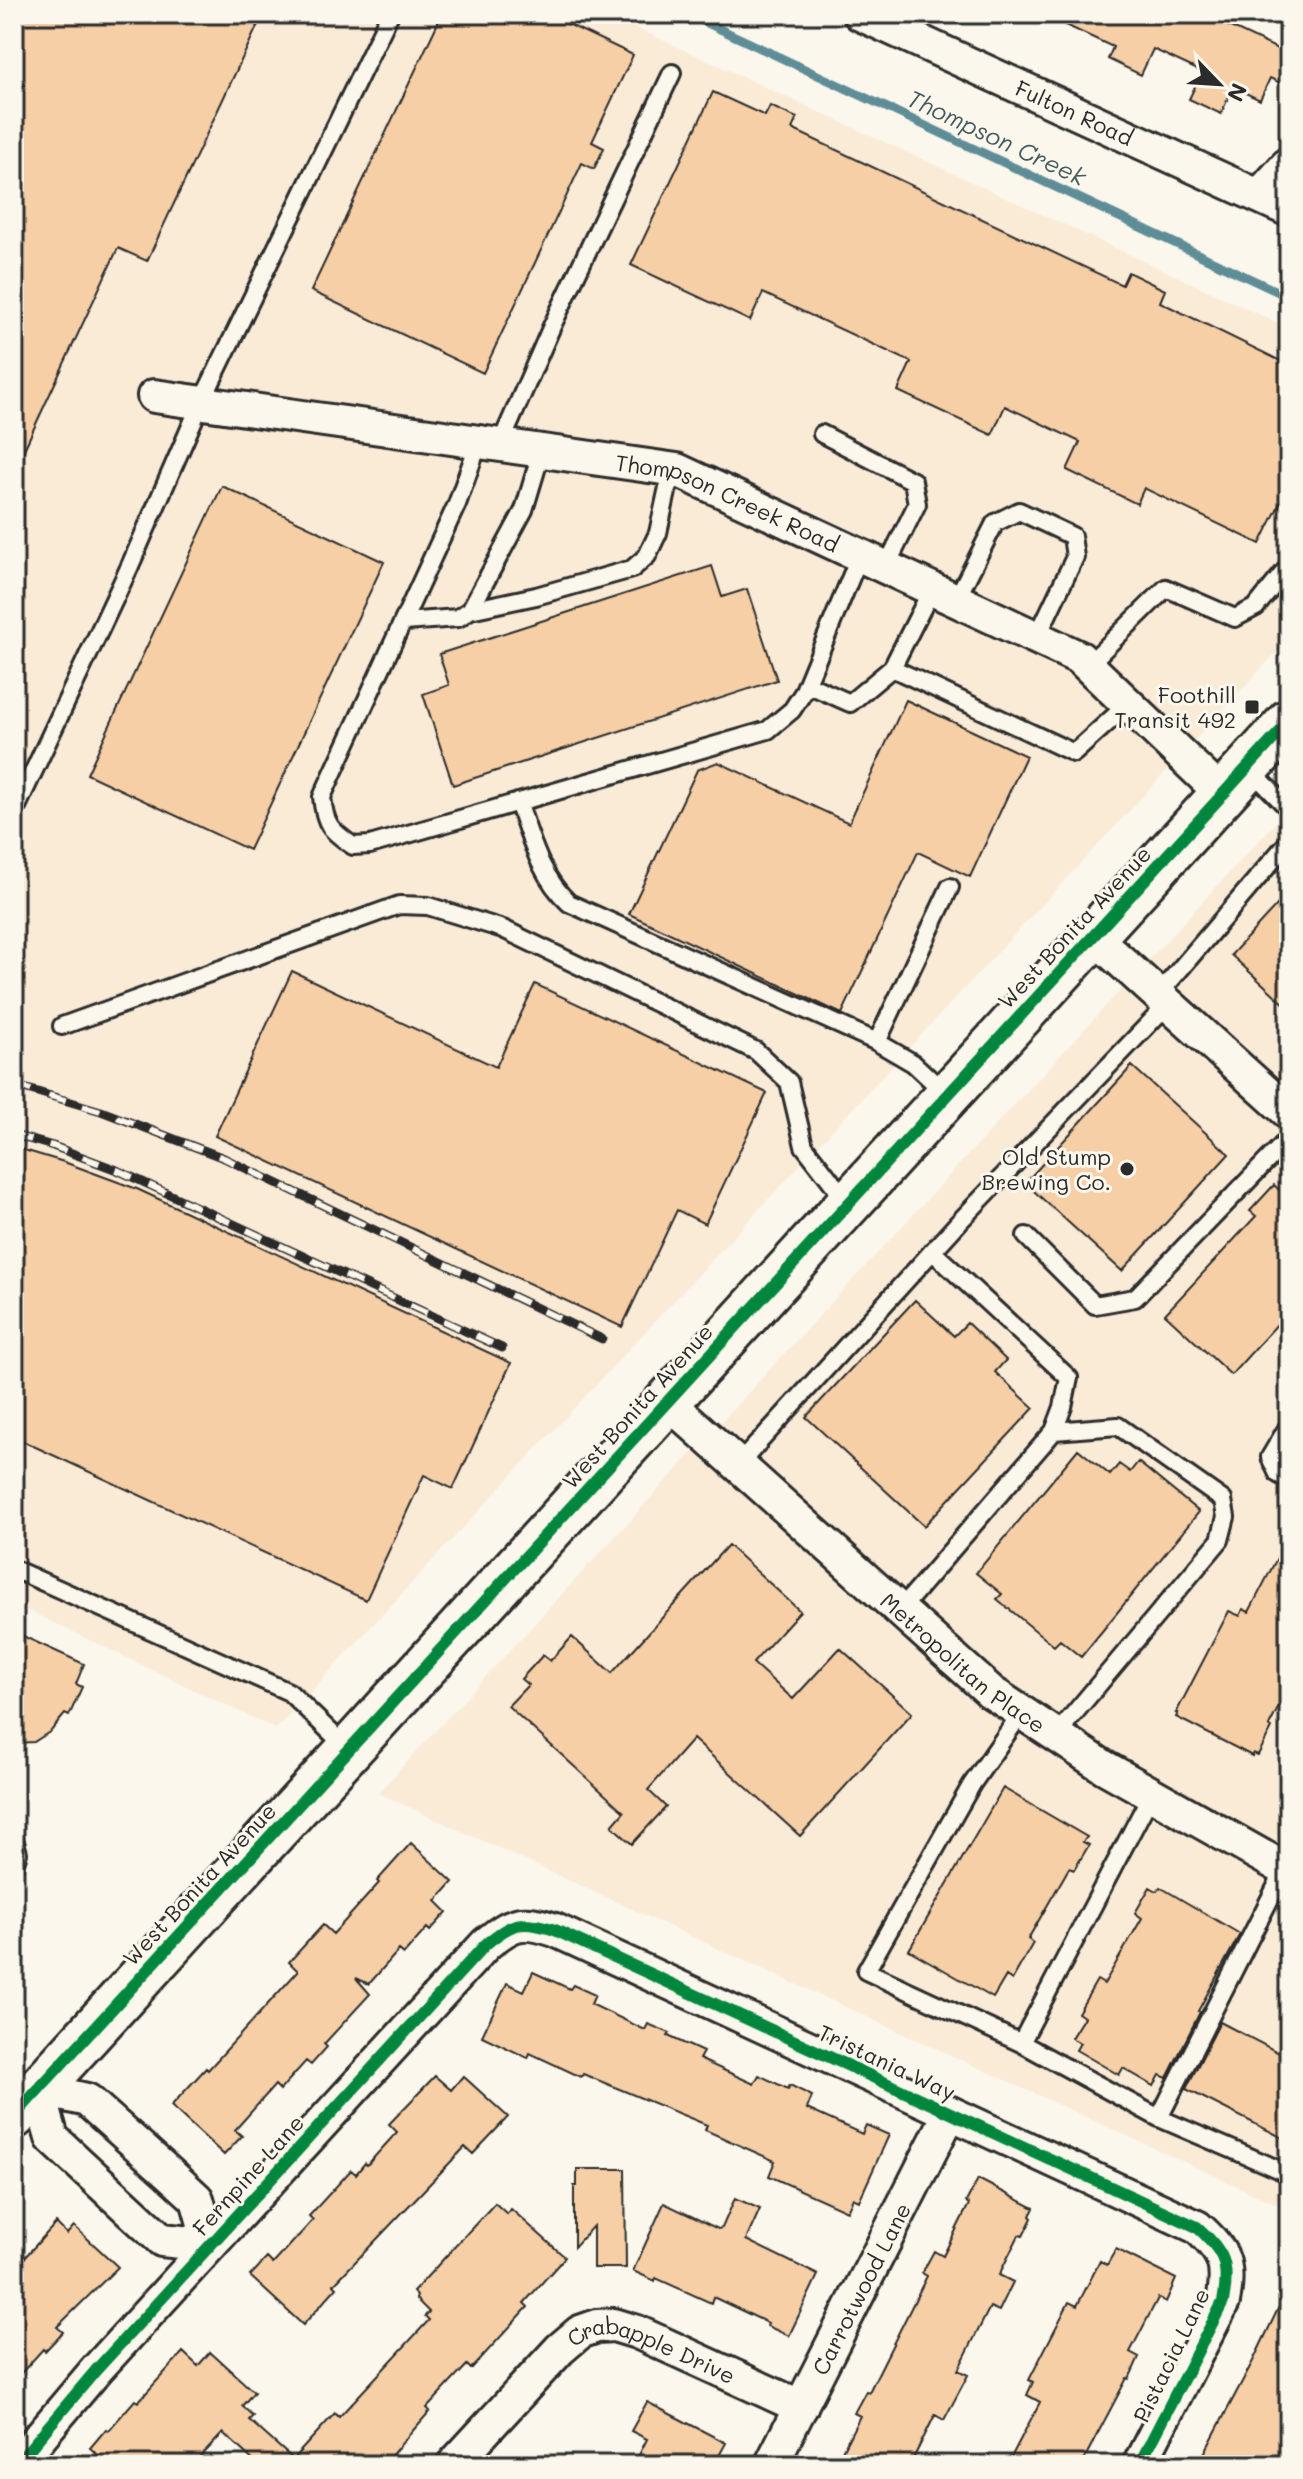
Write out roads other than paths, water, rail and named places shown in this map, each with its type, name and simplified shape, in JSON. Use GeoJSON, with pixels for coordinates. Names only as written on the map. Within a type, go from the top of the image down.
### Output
{"type":"FeatureCollection","features":[{"type":"Feature","properties":{"kind":"main road","name":"West Bonita Avenue"},"geometry":{"type":"LineString","coordinates":[[26,2097],[349,1750],[1289,722]]}},
{"type":"Feature","properties":{"kind":"street","name":"Fulton Road"},"geometry":{"type":"LineString","coordinates":[[860,14],[1289,210]]}},
{"type":"Feature","properties":{"kind":"street"},"geometry":{"type":"LineString","coordinates":[[1260,195],[1289,163]]}},
{"type":"Feature","properties":{"kind":"street","name":"Thompson Creek Road"},"geometry":{"type":"LineString","coordinates":[[154,396],[672,469],[1080,658],[1128,704],[1236,781]]}},
{"type":"Feature","properties":{"kind":"street"},"geometry":{"type":"LineString","coordinates":[[1093,936],[1289,1113]]}},
{"type":"Feature","properties":{"kind":"street","name":"Metropolitan Place"},"geometry":{"type":"LineString","coordinates":[[668,1402],[991,1692],[1151,1795],[1288,1867]]}},
{"type":"Feature","properties":{"kind":"street","name":"Tristania Way"},"geometry":{"type":"LineString","coordinates":[[519,1922],[555,1930],[1197,2227],[1213,2241],[1225,2260]]}},
{"type":"Feature","properties":{"kind":"street","name":"Fernpine Lane"},"geometry":{"type":"LineString","coordinates":[[16,2465],[97,2369],[486,1944],[501,1930],[519,1922]]}},
{"type":"Feature","properties":{"kind":"street"},"geometry":{"type":"LineString","coordinates":[[26,2097],[87,2100],[197,2199],[210,2245],[162,2240],[52,2138],[26,2097]]}},
{"type":"Feature","properties":{"kind":"street","name":"Carrotwood Lane"},"geometry":{"type":"LineString","coordinates":[[771,2465],[950,2113]]}},
{"type":"Feature","properties":{"kind":"street","name":"Pistacia Lane"},"geometry":{"type":"LineString","coordinates":[[1139,2465],[1223,2302],[1227,2281],[1225,2260]]}},
{"type":"Feature","properties":{"kind":"street","name":"Crabapple Drive"},"geometry":{"type":"LineString","coordinates":[[453,2465],[560,2349],[580,2332],[597,2326],[614,2325],[637,2332],[801,2407]]}},
{"type":"Feature","properties":{"kind":"lane"},"geometry":{"type":"LineString","coordinates":[[14,813],[129,568],[201,403],[390,14]]}},
{"type":"Feature","properties":{"kind":"lane"},"geometry":{"type":"LineString","coordinates":[[672,73],[552,326],[457,504],[322,797],[325,819],[339,837],[353,846],[370,845],[768,730],[792,710],[873,561],[917,504],[913,481],[822,434]]}},
{"type":"Feature","properties":{"kind":"lane"},"geometry":{"type":"LineString","coordinates":[[470,610],[524,510],[542,450]]}},
{"type":"Feature","properties":{"kind":"lane"},"geometry":{"type":"LineString","coordinates":[[404,622],[458,618],[470,610],[536,596],[632,569],[647,556],[658,533],[672,469]]}},
{"type":"Feature","properties":{"kind":"lane"},"geometry":{"type":"LineString","coordinates":[[807,684],[850,703],[892,668],[995,523],[1019,511],[1072,536],[1075,557],[1037,637]]}},
{"type":"Feature","properties":{"kind":"lane"},"geometry":{"type":"LineString","coordinates":[[1088,665],[1166,588],[1235,618],[1256,607],[1289,566]]}},
{"type":"Feature","properties":{"kind":"lane"},"geometry":{"type":"LineString","coordinates":[[892,668],[1074,753],[1128,704]]}},
{"type":"Feature","properties":{"kind":"lane"},"geometry":{"type":"LineString","coordinates":[[1236,781],[1289,809]]}},
{"type":"Feature","properties":{"kind":"lane"},"geometry":{"type":"LineString","coordinates":[[518,802],[539,862],[556,890],[569,903],[877,1042],[913,1063],[948,1095]]}},
{"type":"Feature","properties":{"kind":"lane"},"geometry":{"type":"LineString","coordinates":[[739,1464],[1163,1000],[1289,841]]}},
{"type":"Feature","properties":{"kind":"lane"},"geometry":{"type":"LineString","coordinates":[[877,1042],[950,887]]}},
{"type":"Feature","properties":{"kind":"lane"},"geometry":{"type":"LineString","coordinates":[[62,1026],[399,905],[428,906],[503,929],[756,1051],[789,1082],[804,1146],[849,1204]]}},
{"type":"Feature","properties":{"kind":"lane"},"geometry":{"type":"LineString","coordinates":[[1026,1236],[1095,1305],[1135,1298],[1289,1138]]}},
{"type":"Feature","properties":{"kind":"lane"},"geometry":{"type":"LineString","coordinates":[[900,1610],[1054,1431],[1069,1378],[932,1251]]}},
{"type":"Feature","properties":{"kind":"lane"},"geometry":{"type":"LineString","coordinates":[[1289,1425],[1270,1457],[1278,1474],[1289,1480]]}},
{"type":"Feature","properties":{"kind":"lane"},"geometry":{"type":"LineString","coordinates":[[1054,1431],[1118,1426],[1223,1500],[1226,1517],[1220,1540],[1056,1735]]}},
{"type":"Feature","properties":{"kind":"lane"},"geometry":{"type":"LineString","coordinates":[[14,1569],[289,1692],[349,1750]]}},
{"type":"Feature","properties":{"kind":"lane"},"geometry":{"type":"LineString","coordinates":[[1022,1712],[972,1784],[866,1971],[1021,2043],[1159,2118],[1289,2174]]}},
{"type":"Feature","properties":{"kind":"lane"},"geometry":{"type":"LineString","coordinates":[[1021,2043],[1151,1795]]}},
{"type":"Feature","properties":{"kind":"lane"},"geometry":{"type":"LineString","coordinates":[[14,1839],[18,1853],[14,1865]]}},
{"type":"Feature","properties":{"kind":"lane"},"geometry":{"type":"LineString","coordinates":[[1159,2118],[1288,1867]]}},
{"type":"Feature","properties":{"kind":"waterway","name":"Thompson Creek"},"geometry":{"type":"LineString","coordinates":[[688,14],[1289,297]]}},
{"type":"Feature","properties":{"kind":"railway"},"geometry":{"type":"LineString","coordinates":[[14,1085],[101,1111],[224,1158],[602,1339]]}},
{"type":"Feature","properties":{"kind":"railway"},"geometry":{"type":"LineString","coordinates":[[14,1135],[117,1170],[502,1348]]}},
{"type":"Feature","properties":{"kind":"place","name":"Foothill Transit 492"},"geometry":{"type":"Point","coordinates":[1252,707]}},
{"type":"Feature","properties":{"kind":"place","name":"Old Stump Brewing Co."},"geometry":{"type":"Point","coordinates":[1127,1169]}}]}
